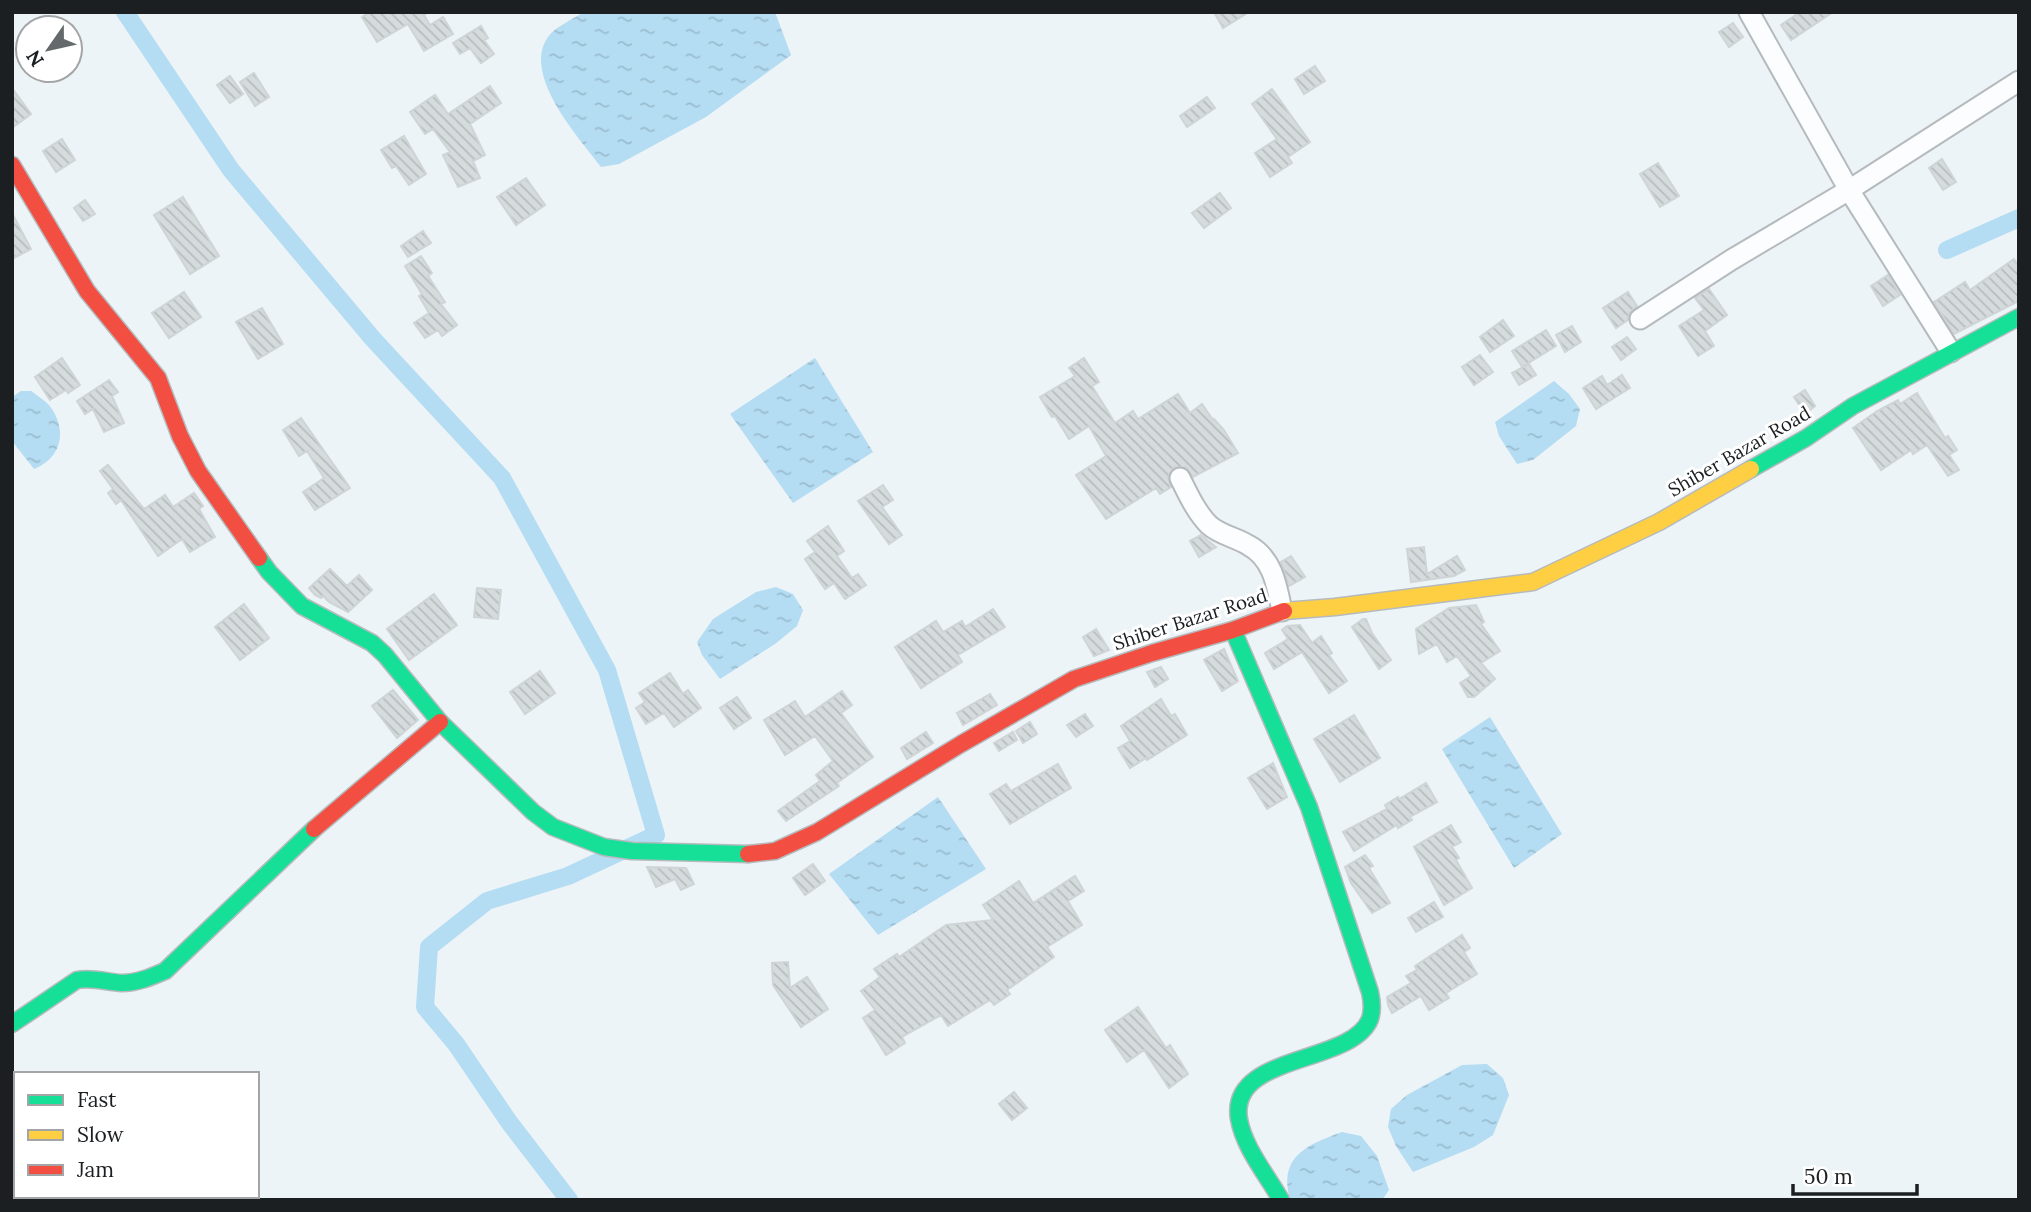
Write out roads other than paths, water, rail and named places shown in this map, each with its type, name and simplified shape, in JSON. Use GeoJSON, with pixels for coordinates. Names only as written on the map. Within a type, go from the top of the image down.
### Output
{"type":"FeatureCollection","features":[{"type":"Feature","properties":{"kind":"street"},"geometry":{"type":"LineString","coordinates":[[1749,12],[1849,191],[1951,352]]}},
{"type":"Feature","properties":{"kind":"street"},"geometry":{"type":"LineString","coordinates":[[1640,319],[1731,260],[1849,191],[2019,81]]}},
{"type":"Feature","properties":{"kind":"street","name":"Shiber Bazar Road"},"geometry":{"type":"LineString","coordinates":[[12,165],[87,291],[158,378],[180,436],[198,471],[269,572],[302,606],[372,643],[440,722],[533,813],[553,827],[604,847],[632,851],[758,854],[775,850],[817,832],[1074,679],[1234,630],[1282,611],[1335,607],[1533,582],[1659,522],[1806,438],[1853,406],[2019,317]]}},
{"type":"Feature","properties":{"kind":"street"},"geometry":{"type":"LineString","coordinates":[[1180,478],[1208,524],[1217,531],[1249,545],[1264,558],[1276,579],[1282,611]]}},
{"type":"Feature","properties":{"kind":"street"},"geometry":{"type":"LineString","coordinates":[[1234,630],[1309,807],[1370,992],[1373,1011],[1367,1025],[1353,1037],[1259,1077],[1242,1092],[1238,1104],[1238,1118],[1281,1200]]}},
{"type":"Feature","properties":{"kind":"street"},"geometry":{"type":"LineString","coordinates":[[12,1024],[77,980],[86,978],[123,983],[140,981],[165,971],[322,822],[440,722]]}},
{"type":"Feature","properties":{"kind":"water"},"geometry":{"type":"Polygon","coordinates":[[[584,12],[775,12],[791,55],[706,117],[619,164],[601,167],[557,106],[547,87],[542,69],[542,52],[548,37],[584,12]]]}},
{"type":"Feature","properties":{"kind":"water"},"geometry":{"type":"Polygon","coordinates":[[[815,358],[873,452],[793,503],[730,414],[815,358]]]}},
{"type":"Feature","properties":{"kind":"water"},"geometry":{"type":"Polygon","coordinates":[[[1554,381],[1569,394],[1580,409],[1576,426],[1533,460],[1517,464],[1499,436],[1495,422],[1554,381]]]}},
{"type":"Feature","properties":{"kind":"water"},"geometry":{"type":"Polygon","coordinates":[[[21,391],[31,391],[45,401],[59,424],[56,450],[51,458],[34,469],[12,441],[12,397],[21,391]]]}},
{"type":"Feature","properties":{"kind":"water"},"geometry":{"type":"Polygon","coordinates":[[[776,587],[793,594],[803,610],[797,626],[775,644],[720,679],[702,655],[697,642],[713,619],[756,592],[776,587]]]}},
{"type":"Feature","properties":{"kind":"water"},"geometry":{"type":"Polygon","coordinates":[[[1490,717],[1562,834],[1514,868],[1442,749],[1490,717]]]}},
{"type":"Feature","properties":{"kind":"water"},"geometry":{"type":"Polygon","coordinates":[[[938,797],[986,869],[878,935],[829,874],[938,797]]]}},
{"type":"Feature","properties":{"kind":"water"},"geometry":{"type":"Polygon","coordinates":[[[1487,1064],[1503,1078],[1509,1095],[1493,1135],[1474,1147],[1413,1172],[1396,1146],[1388,1127],[1391,1109],[1407,1095],[1462,1065],[1487,1064]]]}},
{"type":"Feature","properties":{"kind":"water"},"geometry":{"type":"Polygon","coordinates":[[[1342,1132],[1361,1136],[1377,1156],[1389,1190],[1382,1200],[1290,1200],[1288,1173],[1298,1154],[1317,1142],[1342,1132]]]}},
{"type":"Feature","properties":{"kind":"waterway"},"geometry":{"type":"LineString","coordinates":[[125,12],[231,170],[373,339],[502,478],[607,670],[656,835],[568,876],[487,901],[429,947],[425,1007],[456,1044],[509,1122],[569,1200]]}},
{"type":"Feature","properties":{"kind":"waterway"},"geometry":{"type":"LineString","coordinates":[[1947,250],[2019,218]]}}]}
